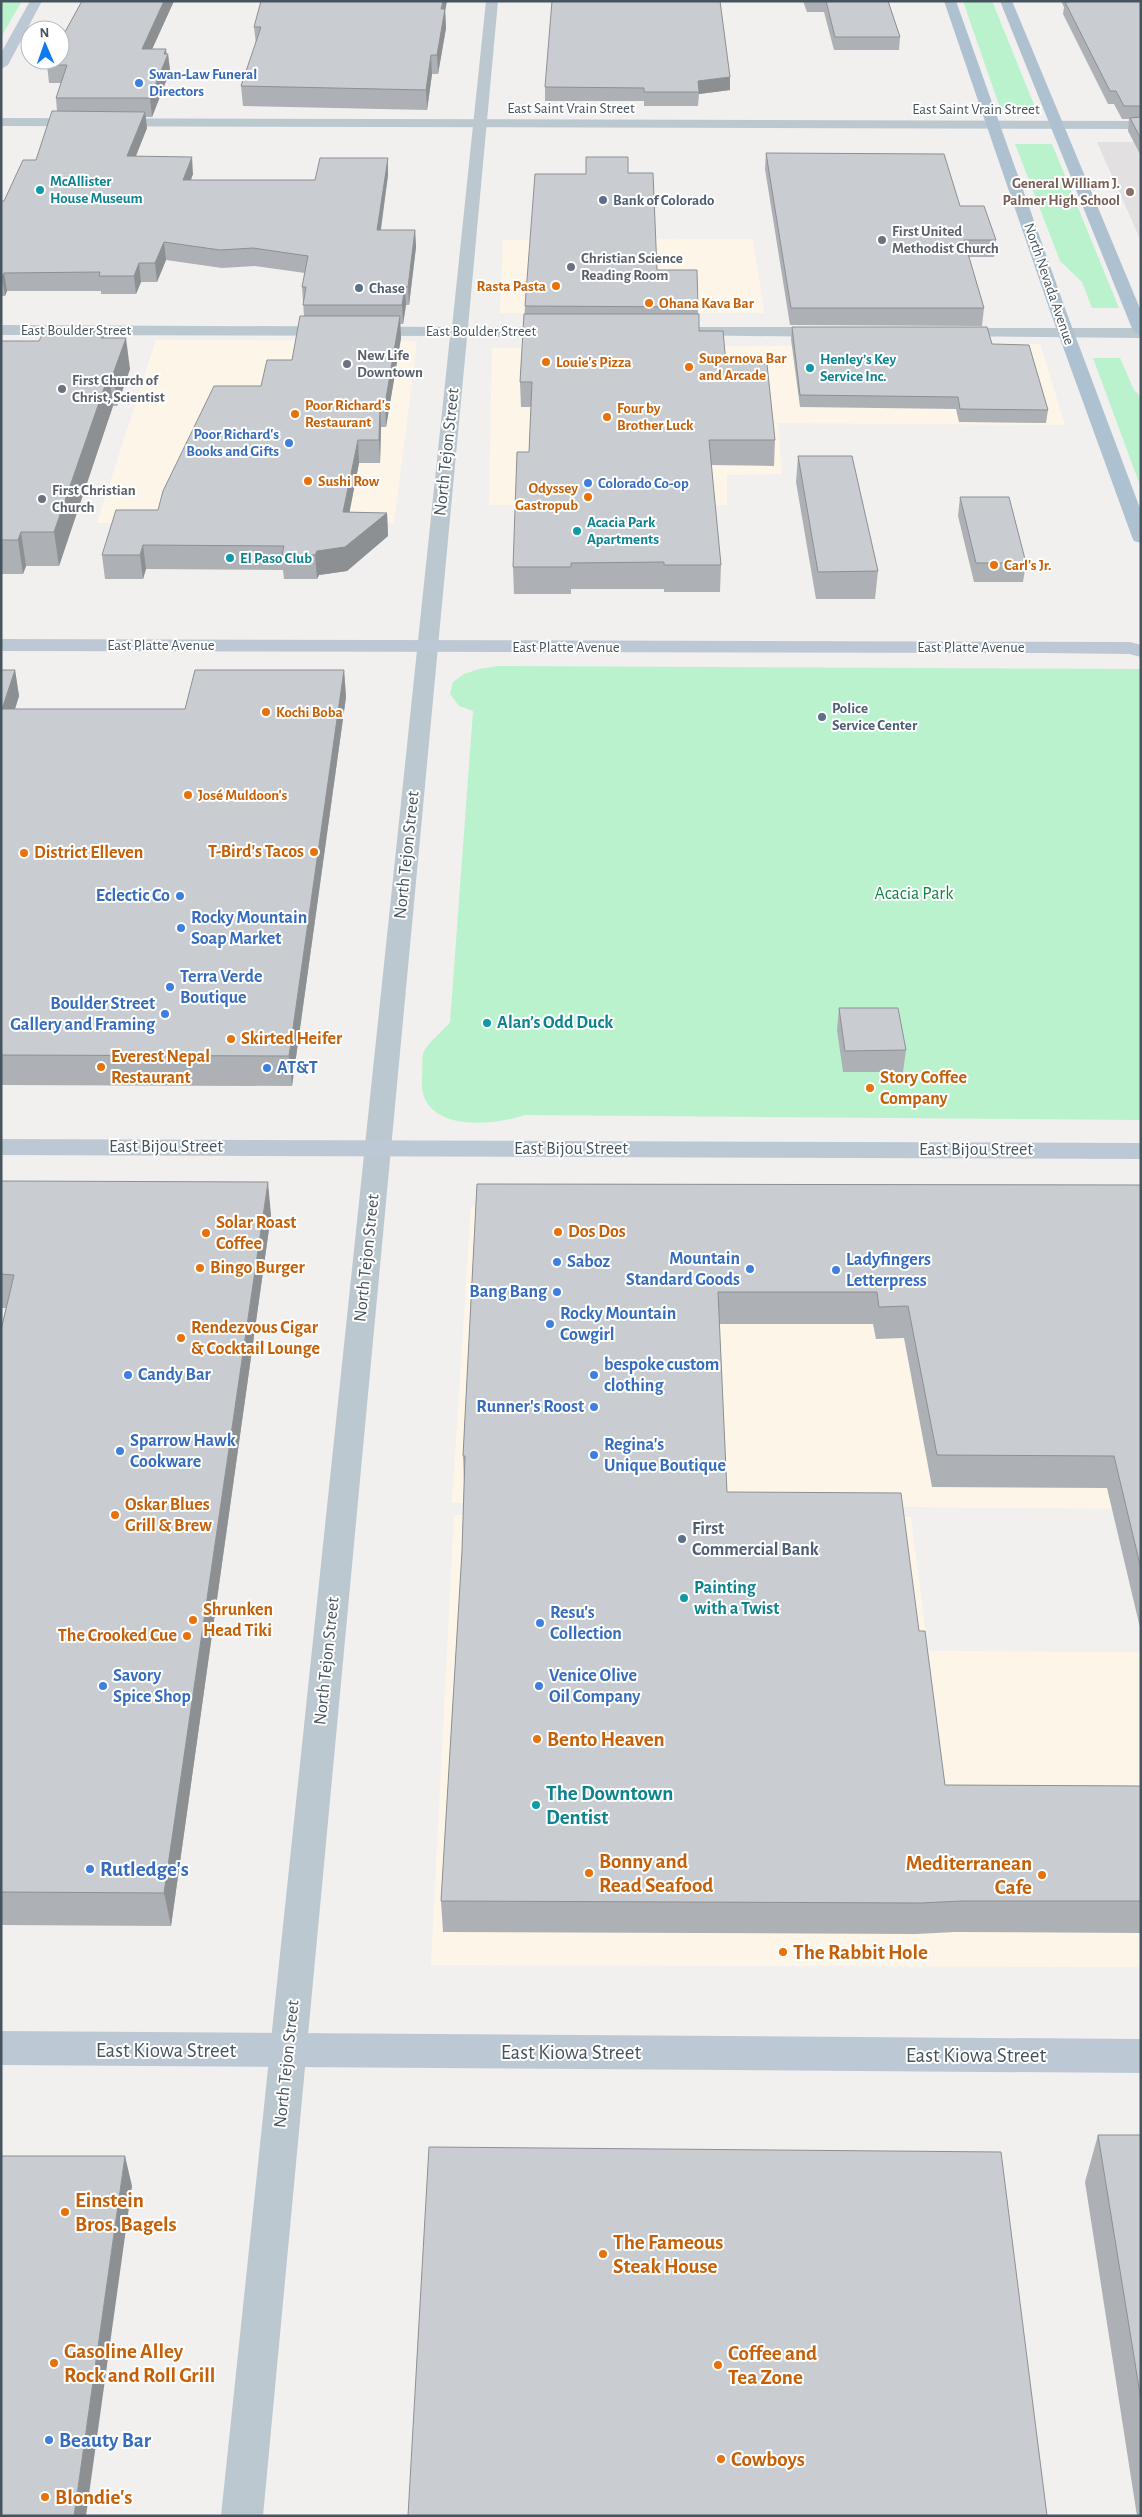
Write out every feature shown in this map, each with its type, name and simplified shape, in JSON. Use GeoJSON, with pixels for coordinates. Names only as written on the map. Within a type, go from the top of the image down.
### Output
{"type":"FeatureCollection","features":[{"type":"Feature","properties":{"kind":"main road"},"geometry":{"type":"LineString","coordinates":[[1,65],[36,1]]}},
{"type":"Feature","properties":{"kind":"main road","name":"North Nevada Avenue"},"geometry":{"type":"LineString","coordinates":[[950,1],[1066,333],[1141,537]]}},
{"type":"Feature","properties":{"kind":"main road"},"geometry":{"type":"LineString","coordinates":[[1006,1],[1141,332]]}},
{"type":"Feature","properties":{"kind":"main road","name":"East Platte Avenue"},"geometry":{"type":"LineString","coordinates":[[1,645],[1137,648]]}},
{"type":"Feature","properties":{"kind":"main road","name":"East Bijou Street"},"geometry":{"type":"LineString","coordinates":[[1,1147],[1141,1151]]}},
{"type":"Feature","properties":{"kind":"main road","name":"East Kiowa Street"},"geometry":{"type":"LineString","coordinates":[[1,2048],[1141,2056]]}},
{"type":"Feature","properties":{"kind":"street","name":"North Tejon Street"},"geometry":{"type":"LineString","coordinates":[[242,2516],[492,1]]}},
{"type":"Feature","properties":{"kind":"street","name":"East Saint Vrain Street"},"geometry":{"type":"LineString","coordinates":[[1,122],[1141,125]]}},
{"type":"Feature","properties":{"kind":"street","name":"East Boulder Street"},"geometry":{"type":"LineString","coordinates":[[1,330],[577,332]]}},
{"type":"Feature","properties":{"kind":"street"},"geometry":{"type":"LineString","coordinates":[[665,332],[851,332]]}},
{"type":"Feature","properties":{"kind":"street"},"geometry":{"type":"LineString","coordinates":[[938,332],[1141,332]]}},
{"type":"Feature","properties":{"kind":"shaded area","name":"General William J. Palmer High School"},"geometry":{"type":"Polygon","coordinates":[[[1097,142],[1141,142],[1141,241],[1097,142]]]}},
{"type":"Feature","properties":{"kind":"shaded area"},"geometry":{"type":"Polygon","coordinates":[[[753,239],[764,313],[500,313],[503,240],[753,239]]]}},
{"type":"Feature","properties":{"kind":"shaded area"},"geometry":{"type":"Polygon","coordinates":[[[156,340],[417,341],[394,523],[97,523],[156,340]]]}},
{"type":"Feature","properties":{"kind":"shaded area"},"geometry":{"type":"Polygon","coordinates":[[[1040,344],[1065,425],[778,423],[782,474],[727,475],[727,505],[489,505],[492,348],[1040,344]]]}},
{"type":"Feature","properties":{"kind":"shaded area"},"geometry":{"type":"Polygon","coordinates":[[[471,1206],[1141,1210],[1141,1509],[452,1503],[471,1206]]]}},
{"type":"Feature","properties":{"kind":"shaded area"},"geometry":{"type":"Polygon","coordinates":[[[454,1515],[911,1517],[928,1651],[1141,1652],[1141,1967],[431,1965],[454,1515]]]}},
{"type":"Feature","properties":{"kind":"green space"},"geometry":{"type":"Polygon","coordinates":[[[1,1],[22,1],[1,37],[1,1]]]}},
{"type":"Feature","properties":{"kind":"green space"},"geometry":{"type":"Polygon","coordinates":[[[963,1],[992,1],[1035,107],[1000,108],[963,1]]]}},
{"type":"Feature","properties":{"kind":"green space"},"geometry":{"type":"Polygon","coordinates":[[[1015,144],[1052,144],[1119,308],[1092,308],[1082,282],[1060,261],[1015,144]]]}},
{"type":"Feature","properties":{"kind":"green space"},"geometry":{"type":"Polygon","coordinates":[[[1093,358],[1120,358],[1134,390],[1141,397],[1141,488],[1093,358]]]}},
{"type":"Feature","properties":{"kind":"green space","name":"Acacia Park"},"geometry":{"type":"Polygon","coordinates":[[[498,666],[1141,669],[1141,1120],[525,1115],[494,1122],[476,1123],[444,1117],[432,1109],[424,1096],[422,1078],[423,1057],[427,1047],[450,1022],[473,711],[459,706],[450,694],[453,682],[464,674],[498,666]]]}},
{"type":"Feature","properties":{"kind":"building"},"geometry":{"type":"Polygon","coordinates":[[[82,1],[164,1],[142,49],[166,49],[164,54],[168,54],[150,98],[56,98],[65,70],[70,70],[70,23],[82,1]]]}},
{"type":"Feature","properties":{"kind":"building"},"geometry":{"type":"Polygon","coordinates":[[[261,1],[443,1],[441,9],[445,9],[437,55],[431,55],[426,90],[241,86],[261,27],[254,27],[261,1]]]}},
{"type":"Feature","properties":{"kind":"building"},"geometry":{"type":"Polygon","coordinates":[[[552,1],[720,1],[730,77],[698,81],[699,92],[644,92],[644,88],[545,87],[552,1]]]}},
{"type":"Feature","properties":{"kind":"building"},"geometry":{"type":"Polygon","coordinates":[[[826,1],[888,1],[900,37],[835,37],[826,1]]]}},
{"type":"Feature","properties":{"kind":"building"},"geometry":{"type":"Polygon","coordinates":[[[1141,1],[1141,106],[1124,106],[1116,91],[1110,91],[1065,2],[1141,1]]]}},
{"type":"Feature","properties":{"kind":"building"},"geometry":{"type":"Polygon","coordinates":[[[52,111],[145,112],[127,156],[192,157],[183,180],[315,180],[320,158],[388,158],[377,230],[415,230],[408,287],[405,287],[402,305],[303,305],[306,287],[302,287],[308,256],[253,248],[220,250],[164,242],[155,263],[139,263],[134,276],[99,276],[100,272],[4,273],[1,277],[1,201],[4,201],[23,160],[36,160],[52,111]]]}},
{"type":"Feature","properties":{"kind":"building"},"geometry":{"type":"Polygon","coordinates":[[[1141,117],[1141,139],[1130,118],[1141,117]]]}},
{"type":"Feature","properties":{"kind":"building","name":"First United Methodist Church"},"geometry":{"type":"Polygon","coordinates":[[[766,153],[944,154],[960,206],[984,206],[996,240],[964,240],[984,308],[791,308],[766,153]]]}},
{"type":"Feature","properties":{"kind":"building"},"geometry":{"type":"Polygon","coordinates":[[[586,157],[628,157],[628,173],[653,173],[657,270],[697,270],[698,307],[525,306],[535,174],[586,174],[586,157]]]}},
{"type":"Feature","properties":{"kind":"building"},"geometry":{"type":"Polygon","coordinates":[[[524,314],[699,314],[699,331],[723,331],[726,364],[767,364],[775,440],[709,440],[721,565],[664,565],[664,562],[571,563],[571,567],[513,567],[517,452],[529,452],[532,382],[520,382],[524,314]]]}},
{"type":"Feature","properties":{"kind":"building"},"geometry":{"type":"Polygon","coordinates":[[[300,316],[400,316],[385,404],[380,404],[379,440],[358,440],[343,512],[387,513],[345,547],[317,551],[315,555],[282,555],[284,546],[143,545],[140,555],[102,555],[116,510],[158,510],[163,491],[214,386],[261,386],[267,360],[292,360],[300,316]]]}},
{"type":"Feature","properties":{"kind":"building"},"geometry":{"type":"Polygon","coordinates":[[[792,327],[987,327],[992,344],[1029,345],[1048,410],[960,409],[958,397],[800,395],[792,327]]]}},
{"type":"Feature","properties":{"kind":"building"},"geometry":{"type":"Polygon","coordinates":[[[64,331],[103,332],[101,338],[126,338],[113,374],[109,374],[54,532],[21,532],[18,540],[1,540],[1,341],[39,341],[42,335],[63,335],[64,331]]]}},
{"type":"Feature","properties":{"kind":"building"},"geometry":{"type":"Polygon","coordinates":[[[798,456],[852,456],[878,571],[818,572],[798,456]]]}},
{"type":"Feature","properties":{"kind":"building"},"geometry":{"type":"Polygon","coordinates":[[[960,497],[1009,497],[1026,563],[976,563],[960,497]]]}},
{"type":"Feature","properties":{"kind":"building"},"geometry":{"type":"Polygon","coordinates":[[[1,670],[15,670],[2,709],[185,709],[195,670],[344,670],[289,1056],[1,1055],[1,670]]]}},
{"type":"Feature","properties":{"kind":"building"},"geometry":{"type":"Polygon","coordinates":[[[839,1008],[898,1008],[906,1050],[845,1051],[839,1008]]]}},
{"type":"Feature","properties":{"kind":"building"},"geometry":{"type":"Polygon","coordinates":[[[1,1181],[268,1182],[164,1893],[1,1892],[1,1330],[14,1275],[1,1274],[1,1181]]]}},
{"type":"Feature","properties":{"kind":"building"},"geometry":{"type":"Polygon","coordinates":[[[477,1184],[1141,1185],[1141,1569],[1114,1456],[937,1455],[908,1306],[879,1307],[877,1292],[718,1292],[727,1492],[901,1493],[919,1631],[925,1631],[945,1785],[1141,1786],[1141,1901],[961,1901],[921,1903],[441,1901],[462,1551],[465,1456],[463,1456],[477,1184]]]}},
{"type":"Feature","properties":{"kind":"building"},"geometry":{"type":"Polygon","coordinates":[[[1098,2135],[1141,2135],[1141,2400],[1098,2135]]]}},
{"type":"Feature","properties":{"kind":"building"},"geometry":{"type":"Polygon","coordinates":[[[429,2147],[1001,2152],[1047,2516],[408,2516],[429,2147]]]}},
{"type":"Feature","properties":{"kind":"building"},"geometry":{"type":"Polygon","coordinates":[[[1,2156],[125,2156],[74,2516],[1,2516],[1,2156]]]}},
{"type":"Feature","properties":{"kind":"place","name":"Swan-Law Funeral Directors"},"geometry":{"type":"Point","coordinates":[139,83]}},
{"type":"Feature","properties":{"kind":"place","name":"McAllister House Museum"},"geometry":{"type":"Point","coordinates":[40,190]}},
{"type":"Feature","properties":{"kind":"place","name":"General William J. Palmer High School"},"geometry":{"type":"Point","coordinates":[1130,192]}},
{"type":"Feature","properties":{"kind":"place","name":"Bank of Colorado"},"geometry":{"type":"Point","coordinates":[603,200]}},
{"type":"Feature","properties":{"kind":"place","name":"First United Methodist Church"},"geometry":{"type":"Point","coordinates":[882,240]}},
{"type":"Feature","properties":{"kind":"place","name":"Christian Science Reading Room"},"geometry":{"type":"Point","coordinates":[571,267]}},
{"type":"Feature","properties":{"kind":"place","name":"Rasta Pasta"},"geometry":{"type":"Point","coordinates":[556,286]}},
{"type":"Feature","properties":{"kind":"place","name":"Chase"},"geometry":{"type":"Point","coordinates":[359,288]}},
{"type":"Feature","properties":{"kind":"place","name":"Ohana Kava Bar"},"geometry":{"type":"Point","coordinates":[649,303]}},
{"type":"Feature","properties":{"kind":"place","name":"Louie's Pizza"},"geometry":{"type":"Point","coordinates":[546,362]}},
{"type":"Feature","properties":{"kind":"place","name":"New Life Downtown"},"geometry":{"type":"Point","coordinates":[347,364]}},
{"type":"Feature","properties":{"kind":"place","name":"Supernova Bar and Arcade"},"geometry":{"type":"Point","coordinates":[689,367]}},
{"type":"Feature","properties":{"kind":"place","name":"Henley’s Key Service Inc."},"geometry":{"type":"Point","coordinates":[810,368]}},
{"type":"Feature","properties":{"kind":"place","name":"First Church of Christ, Scientist"},"geometry":{"type":"Point","coordinates":[62,389]}},
{"type":"Feature","properties":{"kind":"place","name":"Poor Richard's Restaurant"},"geometry":{"type":"Point","coordinates":[295,414]}},
{"type":"Feature","properties":{"kind":"place","name":"Four by Brother Luck"},"geometry":{"type":"Point","coordinates":[607,417]}},
{"type":"Feature","properties":{"kind":"place","name":"Poor Richard's Books and Gifts"},"geometry":{"type":"Point","coordinates":[289,443]}},
{"type":"Feature","properties":{"kind":"place","name":"Sushi Row"},"geometry":{"type":"Point","coordinates":[308,481]}},
{"type":"Feature","properties":{"kind":"place","name":"Colorado Co-op"},"geometry":{"type":"Point","coordinates":[588,483]}},
{"type":"Feature","properties":{"kind":"place","name":"Odyssey Gastropub"},"geometry":{"type":"Point","coordinates":[588,497]}},
{"type":"Feature","properties":{"kind":"place","name":"First Christian Church"},"geometry":{"type":"Point","coordinates":[42,499]}},
{"type":"Feature","properties":{"kind":"place","name":"Acacia Park Apartments"},"geometry":{"type":"Point","coordinates":[577,531]}},
{"type":"Feature","properties":{"kind":"place","name":"El Paso Club"},"geometry":{"type":"Point","coordinates":[230,558]}},
{"type":"Feature","properties":{"kind":"place","name":"Carl's Jr."},"geometry":{"type":"Point","coordinates":[994,565]}},
{"type":"Feature","properties":{"kind":"place","name":"Kochi Boba"},"geometry":{"type":"Point","coordinates":[266,712]}},
{"type":"Feature","properties":{"kind":"place","name":"Police Service Center"},"geometry":{"type":"Point","coordinates":[822,717]}},
{"type":"Feature","properties":{"kind":"place","name":"José Muldoon's"},"geometry":{"type":"Point","coordinates":[188,795]}},
{"type":"Feature","properties":{"kind":"place","name":"T-Bird's Tacos"},"geometry":{"type":"Point","coordinates":[314,852]}},
{"type":"Feature","properties":{"kind":"place","name":"District Elleven"},"geometry":{"type":"Point","coordinates":[24,853]}},
{"type":"Feature","properties":{"kind":"place","name":"Eclectic Co"},"geometry":{"type":"Point","coordinates":[180,896]}},
{"type":"Feature","properties":{"kind":"place","name":"Rocky Mountain Soap Market"},"geometry":{"type":"Point","coordinates":[181,928]}},
{"type":"Feature","properties":{"kind":"place","name":"Terra Verde Boutique"},"geometry":{"type":"Point","coordinates":[170,987]}},
{"type":"Feature","properties":{"kind":"place","name":"Boulder Street Gallery and Framing"},"geometry":{"type":"Point","coordinates":[165,1014]}},
{"type":"Feature","properties":{"kind":"place","name":"Alan’s Odd Duck"},"geometry":{"type":"Point","coordinates":[487,1023]}},
{"type":"Feature","properties":{"kind":"place","name":"Skirted Heifer"},"geometry":{"type":"Point","coordinates":[231,1039]}},
{"type":"Feature","properties":{"kind":"place","name":"Everest Nepal Restaurant"},"geometry":{"type":"Point","coordinates":[101,1067]}},
{"type":"Feature","properties":{"kind":"place","name":"AT&T"},"geometry":{"type":"Point","coordinates":[267,1068]}},
{"type":"Feature","properties":{"kind":"place","name":"Story Coffee Company"},"geometry":{"type":"Point","coordinates":[870,1088]}},
{"type":"Feature","properties":{"kind":"place","name":"Dos Dos"},"geometry":{"type":"Point","coordinates":[558,1232]}},
{"type":"Feature","properties":{"kind":"place","name":"Solar Roast Coffee"},"geometry":{"type":"Point","coordinates":[206,1233]}},
{"type":"Feature","properties":{"kind":"place","name":"Saboz"},"geometry":{"type":"Point","coordinates":[557,1262]}},
{"type":"Feature","properties":{"kind":"place","name":"Bingo Burger"},"geometry":{"type":"Point","coordinates":[200,1268]}},
{"type":"Feature","properties":{"kind":"place","name":"Mountain Standard Goods"},"geometry":{"type":"Point","coordinates":[750,1269]}},
{"type":"Feature","properties":{"kind":"place","name":"Ladyfingers Letterpress"},"geometry":{"type":"Point","coordinates":[836,1270]}},
{"type":"Feature","properties":{"kind":"place","name":"Bang Bang"},"geometry":{"type":"Point","coordinates":[557,1292]}},
{"type":"Feature","properties":{"kind":"place","name":"Rocky Mountain Cowgirl"},"geometry":{"type":"Point","coordinates":[550,1324]}},
{"type":"Feature","properties":{"kind":"place","name":"Rendezvous Cigar & Cocktail Lounge"},"geometry":{"type":"Point","coordinates":[181,1338]}},
{"type":"Feature","properties":{"kind":"place","name":"Candy Bar"},"geometry":{"type":"Point","coordinates":[128,1375]}},
{"type":"Feature","properties":{"kind":"place","name":"bespoke custom clothing"},"geometry":{"type":"Point","coordinates":[594,1375]}},
{"type":"Feature","properties":{"kind":"place","name":"Runner's Roost"},"geometry":{"type":"Point","coordinates":[594,1407]}},
{"type":"Feature","properties":{"kind":"place","name":"Sparrow Hawk Cookware"},"geometry":{"type":"Point","coordinates":[120,1451]}},
{"type":"Feature","properties":{"kind":"place","name":"Regina's Unique Boutique"},"geometry":{"type":"Point","coordinates":[594,1455]}},
{"type":"Feature","properties":{"kind":"place","name":"Oskar Blues Grill & Brew"},"geometry":{"type":"Point","coordinates":[115,1515]}},
{"type":"Feature","properties":{"kind":"place","name":"First Commercial Bank"},"geometry":{"type":"Point","coordinates":[682,1539]}},
{"type":"Feature","properties":{"kind":"place","name":"Painting with a Twist"},"geometry":{"type":"Point","coordinates":[684,1598]}},
{"type":"Feature","properties":{"kind":"place","name":"Shrunken Head Tiki"},"geometry":{"type":"Point","coordinates":[193,1620]}},
{"type":"Feature","properties":{"kind":"place","name":"Resu's Collection"},"geometry":{"type":"Point","coordinates":[540,1623]}},
{"type":"Feature","properties":{"kind":"place","name":"The Crooked Cue"},"geometry":{"type":"Point","coordinates":[187,1636]}},
{"type":"Feature","properties":{"kind":"place","name":"Savory Spice Shop"},"geometry":{"type":"Point","coordinates":[103,1686]}},
{"type":"Feature","properties":{"kind":"place","name":"Venice Olive Oil Company"},"geometry":{"type":"Point","coordinates":[539,1686]}},
{"type":"Feature","properties":{"kind":"place","name":"Bento Heaven"},"geometry":{"type":"Point","coordinates":[537,1739]}},
{"type":"Feature","properties":{"kind":"place","name":"The Downtown Dentist"},"geometry":{"type":"Point","coordinates":[536,1805]}},
{"type":"Feature","properties":{"kind":"place","name":"Rutledge's"},"geometry":{"type":"Point","coordinates":[90,1869]}},
{"type":"Feature","properties":{"kind":"place","name":"Bonny and Read Seafood"},"geometry":{"type":"Point","coordinates":[589,1873]}},
{"type":"Feature","properties":{"kind":"place","name":"Mediterranean Cafe"},"geometry":{"type":"Point","coordinates":[1042,1875]}},
{"type":"Feature","properties":{"kind":"place","name":"The Rabbit Hole"},"geometry":{"type":"Point","coordinates":[783,1952]}},
{"type":"Feature","properties":{"kind":"place","name":"Einstein Bros. Bagels"},"geometry":{"type":"Point","coordinates":[65,2212]}},
{"type":"Feature","properties":{"kind":"place","name":"The Fameous Steak House"},"geometry":{"type":"Point","coordinates":[603,2254]}},
{"type":"Feature","properties":{"kind":"place","name":"Gasoline Alley Rock and Roll Grill"},"geometry":{"type":"Point","coordinates":[54,2363]}},
{"type":"Feature","properties":{"kind":"place","name":"Coffee and Tea Zone"},"geometry":{"type":"Point","coordinates":[718,2365]}},
{"type":"Feature","properties":{"kind":"place","name":"Beauty Bar"},"geometry":{"type":"Point","coordinates":[49,2440]}},
{"type":"Feature","properties":{"kind":"place","name":"Cowboys"},"geometry":{"type":"Point","coordinates":[721,2459]}},
{"type":"Feature","properties":{"kind":"place","name":"Blondie's"},"geometry":{"type":"Point","coordinates":[45,2497]}}]}
